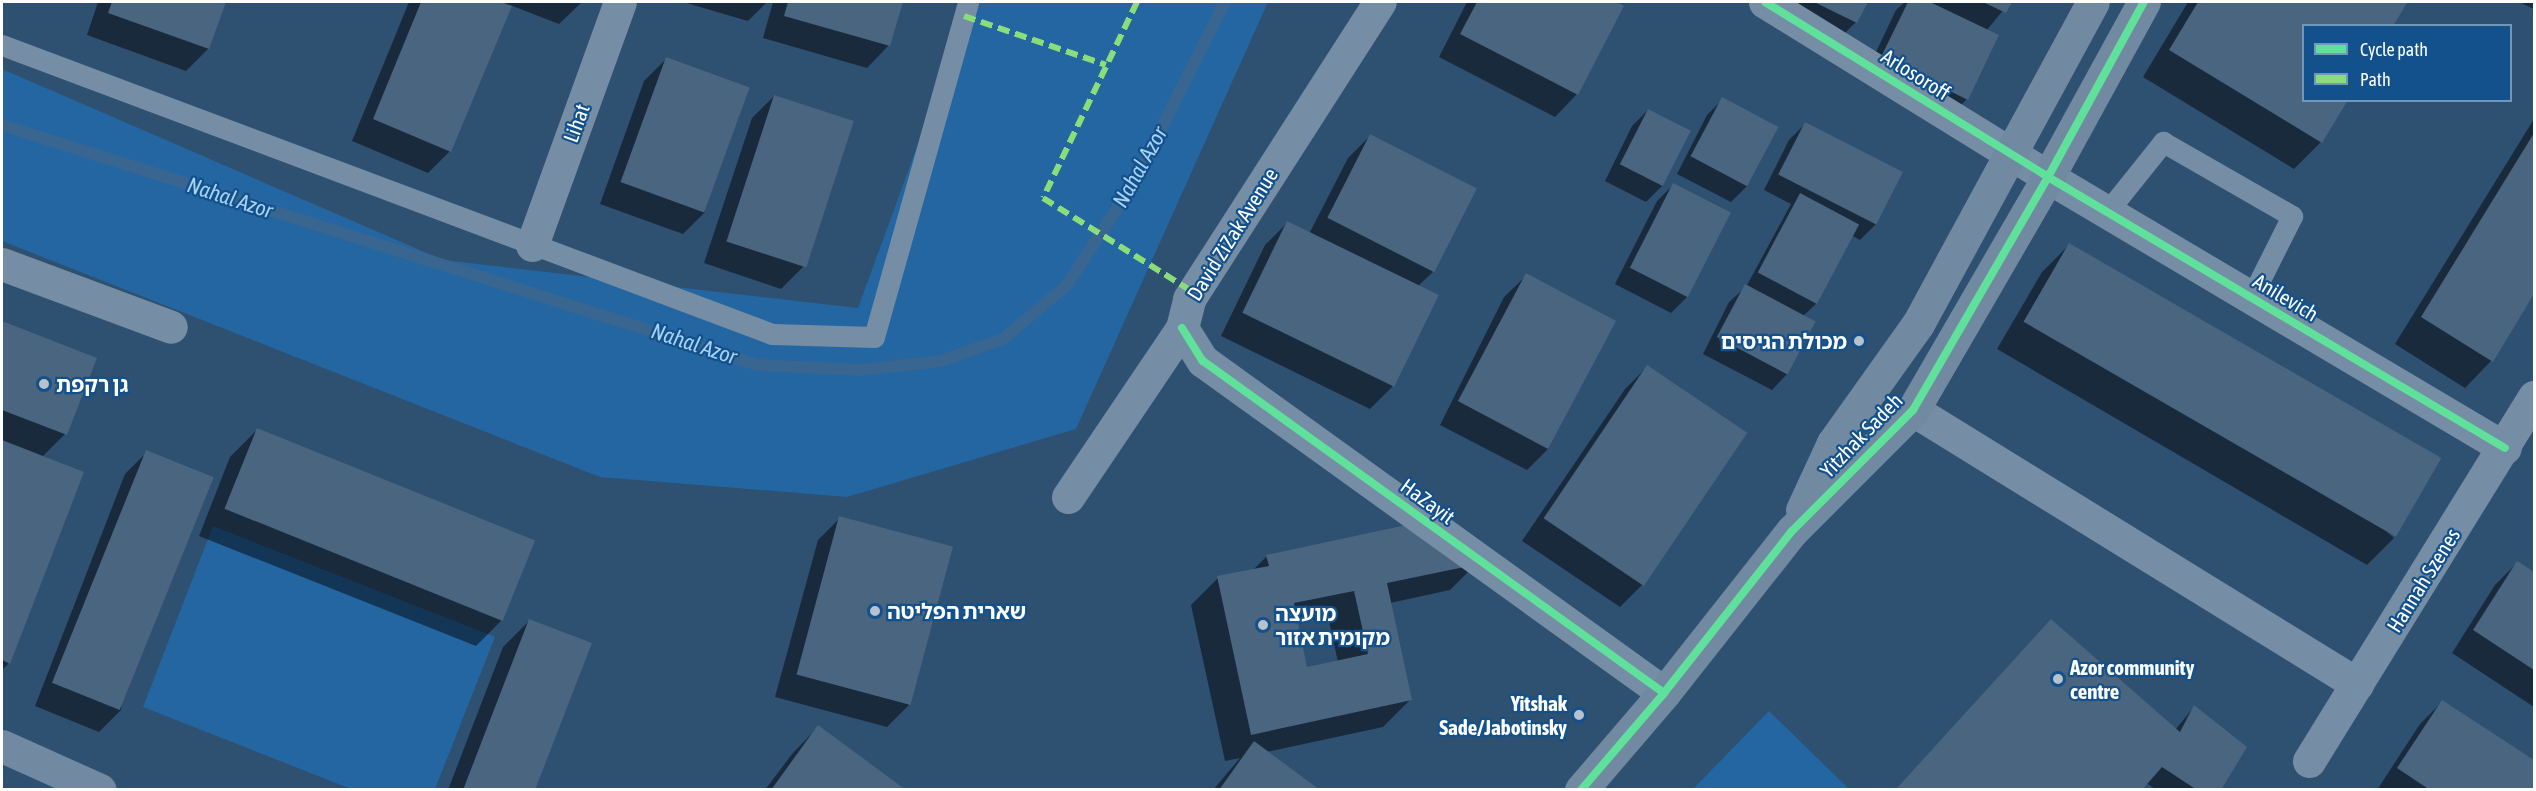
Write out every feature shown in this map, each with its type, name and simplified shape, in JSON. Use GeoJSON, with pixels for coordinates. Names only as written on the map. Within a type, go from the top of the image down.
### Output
{"type":"FeatureCollection","features":[{"type":"Feature","properties":{"kind":"street","name":"Lihat"},"geometry":{"type":"LineString","coordinates":[[532,245],[620,2]]}},
{"type":"Feature","properties":{"kind":"street","name":"David ZiZak Avenue"},"geometry":{"type":"LineString","coordinates":[[1068,497],[1182,328],[1188,299],[1380,2]]}},
{"type":"Feature","properties":{"kind":"street","name":"Arlosoroff"},"geometry":{"type":"LineString","coordinates":[[1765,2],[2049,177]]}},
{"type":"Feature","properties":{"kind":"street","name":"Yitzhak Sadeh"},"geometry":{"type":"LineString","coordinates":[[1792,531],[1833,443],[1918,324],[2008,153],[2093,2]]}},
{"type":"Feature","properties":{"kind":"street","name":"Yitzhak Sadeh"},"geometry":{"type":"LineString","coordinates":[[1581,789],[1664,693],[1792,531],[1912,410],[2049,177],[2144,2]]}},
{"type":"Feature","properties":{"kind":"street","name":"Anilevich"},"geometry":{"type":"LineString","coordinates":[[2049,177],[2505,448]]}},
{"type":"Feature","properties":{"kind":"street"},"geometry":{"type":"LineString","coordinates":[[2,264],[171,327]]}},
{"type":"Feature","properties":{"kind":"street","name":"HaZayit"},"geometry":{"type":"LineString","coordinates":[[1182,328],[1203,361],[1664,693]]}},
{"type":"Feature","properties":{"kind":"street","name":"Hannah Szenes"},"geometry":{"type":"LineString","coordinates":[[2309,761],[2535,398]]}},
{"type":"Feature","properties":{"kind":"street"},"geometry":{"type":"LineString","coordinates":[[1912,410],[2357,684]]}},
{"type":"Feature","properties":{"kind":"street"},"geometry":{"type":"LineString","coordinates":[[2,746],[100,789]]}},
{"type":"Feature","properties":{"kind":"lane"},"geometry":{"type":"LineString","coordinates":[[2,45],[772,334],[874,337],[968,2]]}},
{"type":"Feature","properties":{"kind":"lane"},"geometry":{"type":"LineString","coordinates":[[2107,212],[2163,142],[2292,216],[2252,298]]}},
{"type":"Feature","properties":{"kind":"shaded area"},"geometry":{"type":"Polygon","coordinates":[[[970,2],[1268,2],[1076,429],[847,497],[600,477],[2,241],[2,69],[443,260],[858,308],[970,2]]]}},
{"type":"Feature","properties":{"kind":"shaded area"},"geometry":{"type":"Polygon","coordinates":[[[213,526],[495,637],[435,789],[351,789],[143,707],[213,526]]]}},
{"type":"Feature","properties":{"kind":"shaded area"},"geometry":{"type":"Polygon","coordinates":[[[1769,711],[1849,789],[1693,789],[1769,711]]]}},
{"type":"Feature","properties":{"kind":"building"},"geometry":{"type":"Polygon","coordinates":[[[112,2],[226,2],[209,49],[108,13],[112,2]]]}},
{"type":"Feature","properties":{"kind":"building"},"geometry":{"type":"Polygon","coordinates":[[[421,2],[501,2],[512,6],[451,152],[373,119],[421,2]]]}},
{"type":"Feature","properties":{"kind":"building"},"geometry":{"type":"Polygon","coordinates":[[[788,2],[903,2],[890,46],[784,16],[788,2]]]}},
{"type":"Feature","properties":{"kind":"building"},"geometry":{"type":"Polygon","coordinates":[[[1477,2],[1616,2],[1624,6],[1578,95],[1460,34],[1477,2]]]}},
{"type":"Feature","properties":{"kind":"building"},"geometry":{"type":"Polygon","coordinates":[[[1814,2],[1868,2],[1857,23],[1814,2]]]}},
{"type":"Feature","properties":{"kind":"building"},"geometry":{"type":"Polygon","coordinates":[[[1908,2],[1930,2],[1999,35],[1968,100],[1881,57],[1908,2]]]}},
{"type":"Feature","properties":{"kind":"building"},"geometry":{"type":"Polygon","coordinates":[[[1983,2],[2012,2],[2006,13],[1983,2]]]}},
{"type":"Feature","properties":{"kind":"building"},"geometry":{"type":"Polygon","coordinates":[[[2198,2],[2407,3],[2394,24],[2302,24],[2302,102],[2347,102],[2322,143],[2169,50],[2198,2]]]}},
{"type":"Feature","properties":{"kind":"building"},"geometry":{"type":"Polygon","coordinates":[[[666,57],[750,87],[704,212],[621,182],[666,57]]]}},
{"type":"Feature","properties":{"kind":"building"},"geometry":{"type":"Polygon","coordinates":[[[774,95],[854,121],[806,267],[726,241],[774,95]]]}},
{"type":"Feature","properties":{"kind":"building"},"geometry":{"type":"Polygon","coordinates":[[[1722,97],[1779,127],[1747,186],[1691,156],[1722,97]]]}},
{"type":"Feature","properties":{"kind":"building"},"geometry":{"type":"Polygon","coordinates":[[[1648,109],[1691,131],[1663,186],[1620,164],[1648,109]]]}},
{"type":"Feature","properties":{"kind":"building"},"geometry":{"type":"Polygon","coordinates":[[[1805,122],[1903,172],[1876,225],[1778,175],[1805,122]]]}},
{"type":"Feature","properties":{"kind":"building"},"geometry":{"type":"Polygon","coordinates":[[[2534,133],[2534,294],[2493,362],[2421,317],[2534,133]]]}},
{"type":"Feature","properties":{"kind":"building"},"geometry":{"type":"Polygon","coordinates":[[[1370,134],[1477,188],[1434,272],[1327,218],[1370,134]]]}},
{"type":"Feature","properties":{"kind":"building"},"geometry":{"type":"Polygon","coordinates":[[[1673,183],[1731,213],[1688,297],[1630,268],[1673,183]]]}},
{"type":"Feature","properties":{"kind":"building"},"geometry":{"type":"Polygon","coordinates":[[[1800,193],[1859,224],[1817,304],[1758,272],[1800,193]]]}},
{"type":"Feature","properties":{"kind":"building"},"geometry":{"type":"Polygon","coordinates":[[[1287,221],[1439,295],[1394,387],[1242,313],[1287,221]]]}},
{"type":"Feature","properties":{"kind":"building"},"geometry":{"type":"Polygon","coordinates":[[[2069,243],[2441,458],[2396,537],[2024,322],[2069,243]]]}},
{"type":"Feature","properties":{"kind":"building"},"geometry":{"type":"Polygon","coordinates":[[[1526,273],[1616,321],[1548,449],[1458,401],[1526,273]]]}},
{"type":"Feature","properties":{"kind":"building"},"geometry":{"type":"Polygon","coordinates":[[[1745,284],[1816,322],[1787,375],[1717,337],[1745,284]]]}},
{"type":"Feature","properties":{"kind":"building","name":"גן רקפת"},"geometry":{"type":"Polygon","coordinates":[[[2,321],[97,358],[67,435],[2,410],[2,321]]]}},
{"type":"Feature","properties":{"kind":"building"},"geometry":{"type":"Polygon","coordinates":[[[1647,365],[1747,433],[1644,586],[1544,518],[1647,365]]]}},
{"type":"Feature","properties":{"kind":"building"},"geometry":{"type":"Polygon","coordinates":[[[257,428],[535,540],[503,621],[224,509],[257,428]]]}},
{"type":"Feature","properties":{"kind":"building"},"geometry":{"type":"Polygon","coordinates":[[[2,440],[84,472],[10,664],[2,660],[2,440]]]}},
{"type":"Feature","properties":{"kind":"building"},"geometry":{"type":"Polygon","coordinates":[[[146,450],[214,477],[120,710],[52,683],[146,450]]]}},
{"type":"Feature","properties":{"kind":"building","name":"שארית הפליטה"},"geometry":{"type":"Polygon","coordinates":[[[839,516],[953,547],[911,705],[797,674],[839,516]]]}},
{"type":"Feature","properties":{"kind":"building","name":"מועצה מקומית אזור"},"geometry":{"type":"Polygon","coordinates":[[[1420,522],[1479,564],[1387,583],[1412,700],[1251,735],[1217,576],[1269,566],[1266,555],[1420,522]],[[1354,591],[1294,603],[1307,667],[1368,654],[1354,591]]]}},
{"type":"Feature","properties":{"kind":"building"},"geometry":{"type":"Polygon","coordinates":[[[2517,561],[2534,572],[2534,670],[2473,630],[2517,561]]]}},
{"type":"Feature","properties":{"kind":"building"},"geometry":{"type":"Polygon","coordinates":[[[529,619],[592,643],[535,790],[463,790],[529,619]]]}},
{"type":"Feature","properties":{"kind":"building","name":"Azor community centre"},"geometry":{"type":"Polygon","coordinates":[[[2051,619],[2180,732],[2194,705],[2247,747],[2221,790],[2197,790],[2162,767],[2142,790],[1895,790],[2051,619]]]}},
{"type":"Feature","properties":{"kind":"building"},"geometry":{"type":"Polygon","coordinates":[[[2442,700],[2534,760],[2534,790],[2430,790],[2397,768],[2442,700]]]}},
{"type":"Feature","properties":{"kind":"building"},"geometry":{"type":"Polygon","coordinates":[[[818,725],[906,790],[771,790],[818,725]]]}},
{"type":"Feature","properties":{"kind":"building"},"geometry":{"type":"Polygon","coordinates":[[[1254,741],[1320,790],[1219,790],[1254,741]]]}},
{"type":"Feature","properties":{"kind":"waterway","name":"Nahal Azor"},"geometry":{"type":"LineString","coordinates":[[2,125],[758,365],[862,370],[941,361],[1003,339],[1067,285],[1133,184],[1225,2]]}},
{"type":"Feature","properties":{"kind":"marked path"},"geometry":{"type":"LineString","coordinates":[[1137,2],[1043,198],[1193,292]]}},
{"type":"Feature","properties":{"kind":"marked path"},"geometry":{"type":"LineString","coordinates":[[964,16],[1106,65]]}},
{"type":"Feature","properties":{"kind":"cycle path"},"geometry":{"type":"LineString","coordinates":[[1765,2],[2048,177],[2505,448]]}},
{"type":"Feature","properties":{"kind":"cycle path"},"geometry":{"type":"LineString","coordinates":[[1581,790],[1664,693],[1792,531],[1913,410],[2048,177],[2144,2]]}},
{"type":"Feature","properties":{"kind":"cycle path"},"geometry":{"type":"LineString","coordinates":[[1182,328],[1203,361],[1664,693]]}},
{"type":"Feature","properties":{"kind":"place","name":"מכולת הגיסים"},"geometry":{"type":"Point","coordinates":[1859,341]}},
{"type":"Feature","properties":{"kind":"place","name":"גן רקפת"},"geometry":{"type":"Point","coordinates":[44,384]}},
{"type":"Feature","properties":{"kind":"place","name":"שארית הפליטה"},"geometry":{"type":"Point","coordinates":[875,611]}},
{"type":"Feature","properties":{"kind":"place","name":"מועצה מקומית אזור"},"geometry":{"type":"Point","coordinates":[1263,625]}},
{"type":"Feature","properties":{"kind":"place","name":"Azor community centre"},"geometry":{"type":"Point","coordinates":[2058,679]}},
{"type":"Feature","properties":{"kind":"place","name":"Yitshak Sade/Jabotinsky"},"geometry":{"type":"Point","coordinates":[1579,715]}}]}
